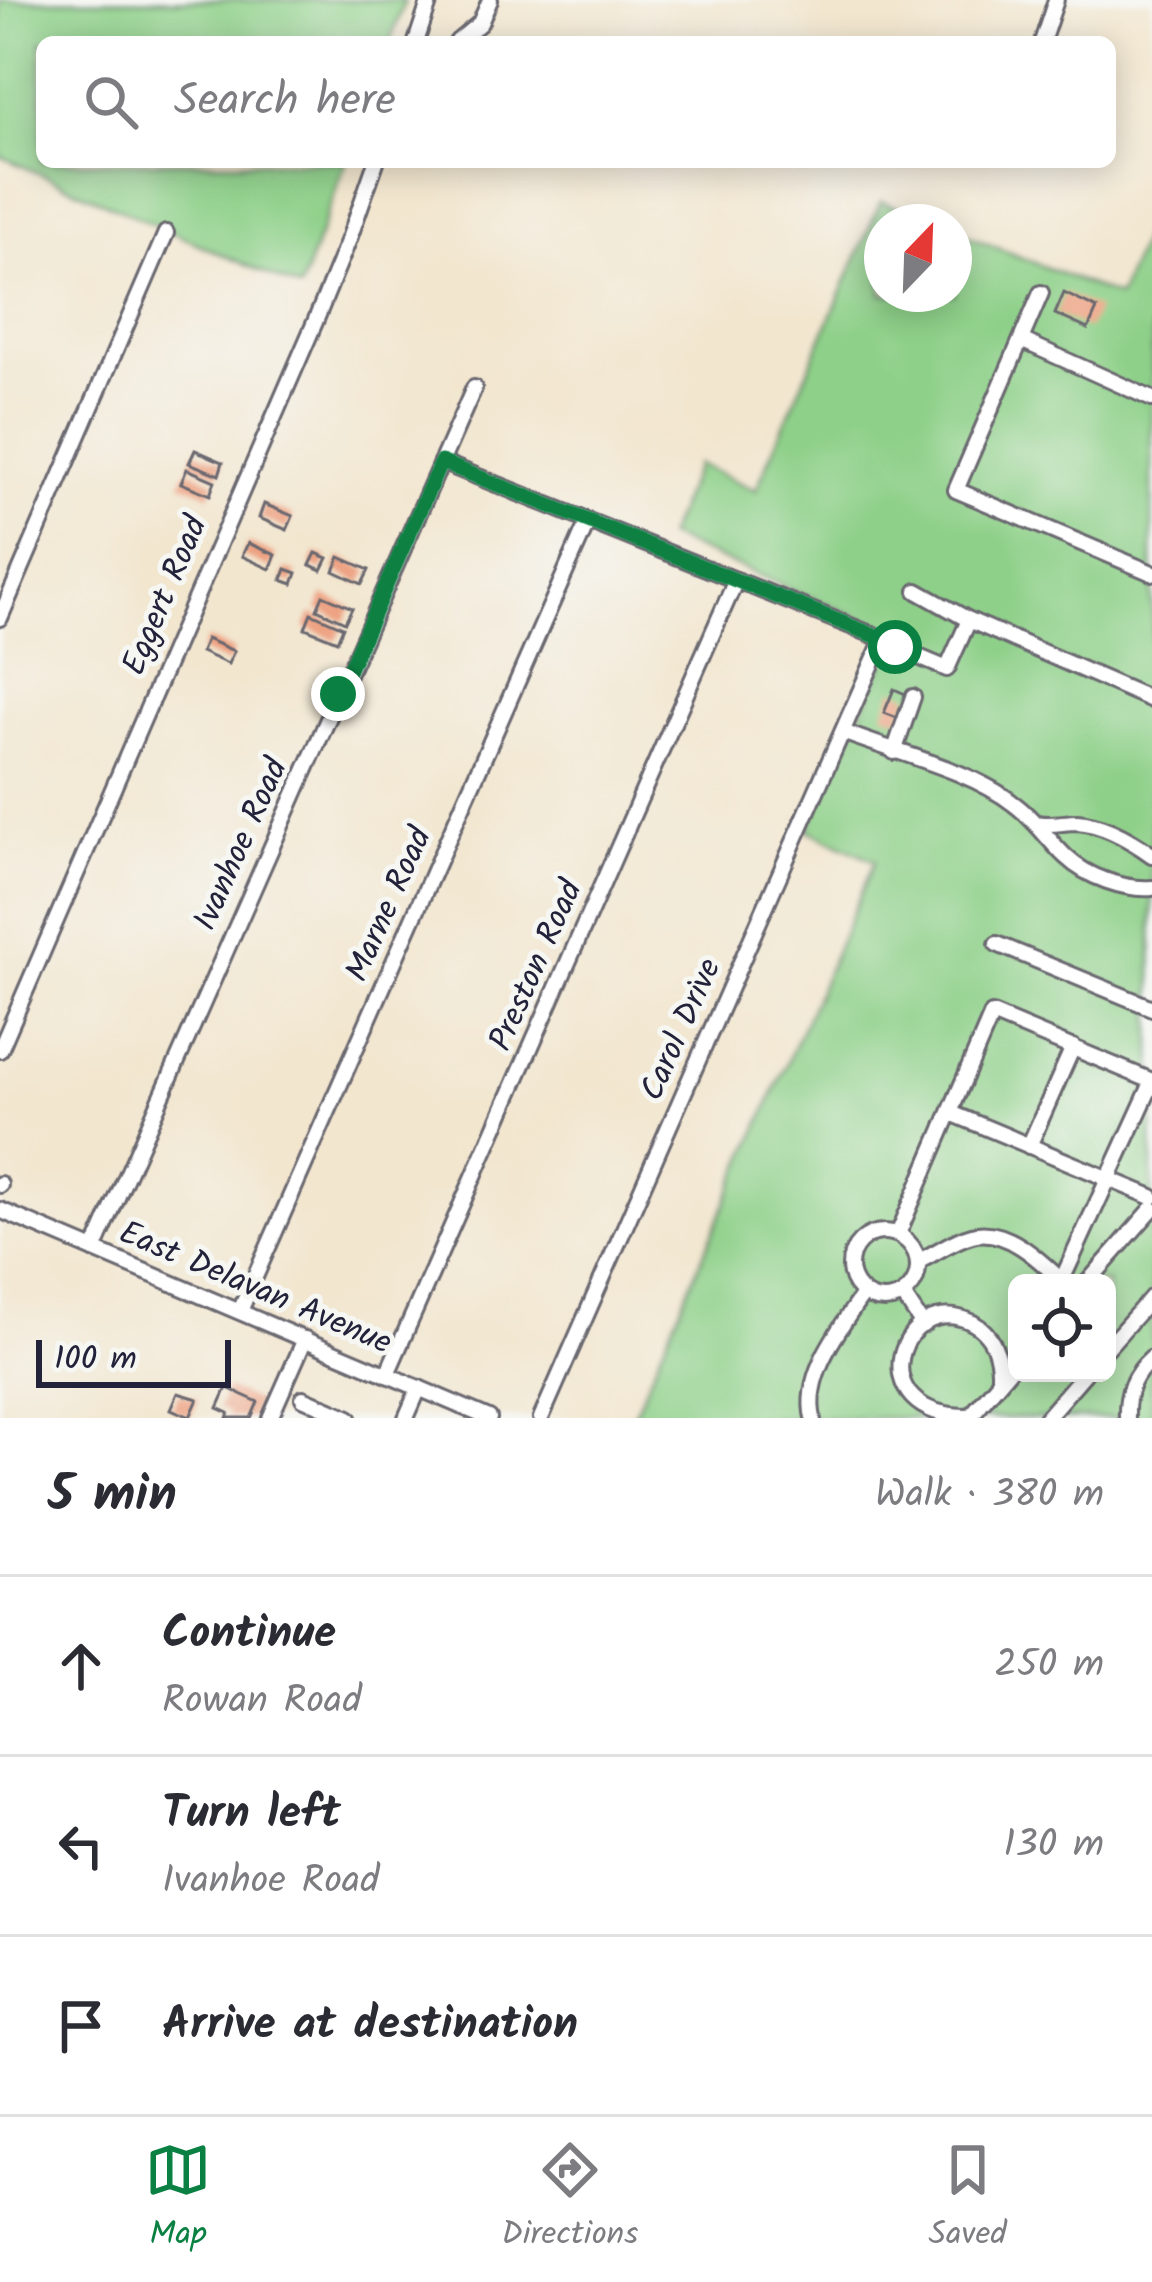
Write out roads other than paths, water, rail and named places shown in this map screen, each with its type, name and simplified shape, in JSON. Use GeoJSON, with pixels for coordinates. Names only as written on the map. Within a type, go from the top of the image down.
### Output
{"type":"FeatureCollection","features":[{"type":"Feature","properties":{"kind":"street"},"geometry":{"type":"LineString","coordinates":[[418,36],[430,0]]}},
{"type":"Feature","properties":{"kind":"street"},"geometry":{"type":"LineString","coordinates":[[464,36],[480,23],[490,0]]}},
{"type":"Feature","properties":{"kind":"street"},"geometry":{"type":"LineString","coordinates":[[1044,36],[1056,0]]}},
{"type":"Feature","properties":{"kind":"street","name":"Eggert Road"},"geometry":{"type":"LineString","coordinates":[[0,1050],[315,322],[374,168]]}},
{"type":"Feature","properties":{"kind":"street"},"geometry":{"type":"LineString","coordinates":[[0,618],[166,233]]}},
{"type":"Feature","properties":{"kind":"street"},"geometry":{"type":"LineString","coordinates":[[1041,293],[956,490],[1152,573]]}},
{"type":"Feature","properties":{"kind":"street"},"geometry":{"type":"LineString","coordinates":[[1021,340],[1152,399]]}},
{"type":"Feature","properties":{"kind":"street","name":"Ivanhoe Road"},"geometry":{"type":"LineString","coordinates":[[94,1250],[474,388]]}},
{"type":"Feature","properties":{"kind":"street"},"geometry":{"type":"LineString","coordinates":[[441,462],[947,669],[969,620]]}},
{"type":"Feature","properties":{"kind":"street","name":"Marne Road"},"geometry":{"type":"LineString","coordinates":[[240,1311],[588,521]]}},
{"type":"Feature","properties":{"kind":"street","name":"Preston Road"},"geometry":{"type":"LineString","coordinates":[[387,1374],[736,580]]}},
{"type":"Feature","properties":{"kind":"street"},"geometry":{"type":"LineString","coordinates":[[917,592],[969,620],[1152,700]]}},
{"type":"Feature","properties":{"kind":"street","name":"Carol Drive"},"geometry":{"type":"LineString","coordinates":[[541,1418],[883,639]]}},
{"type":"Feature","properties":{"kind":"street"},"geometry":{"type":"LineString","coordinates":[[894,752],[913,697]]}},
{"type":"Feature","properties":{"kind":"street"},"geometry":{"type":"LineString","coordinates":[[843,732],[978,782],[1037,823],[1069,860],[1124,886],[1152,888]]}},
{"type":"Feature","properties":{"kind":"street"},"geometry":{"type":"LineString","coordinates":[[1037,823],[1084,822],[1115,833],[1152,855]]}},
{"type":"Feature","properties":{"kind":"street"},"geometry":{"type":"LineString","coordinates":[[1053,842],[1059,824]]}},
{"type":"Feature","properties":{"kind":"street"},"geometry":{"type":"LineString","coordinates":[[997,944],[1152,1008]]}},
{"type":"Feature","properties":{"kind":"street"},"geometry":{"type":"LineString","coordinates":[[898,1234],[992,1014],[1152,1082],[1067,1274]]}},
{"type":"Feature","properties":{"kind":"street"},"geometry":{"type":"LineString","coordinates":[[1030,1146],[1073,1047]]}},
{"type":"Feature","properties":{"kind":"street"},"geometry":{"type":"LineString","coordinates":[[951,1113],[1152,1197]]}},
{"type":"Feature","properties":{"kind":"street"},"geometry":{"type":"LineString","coordinates":[[1095,1274],[1152,1209]]}},
{"type":"Feature","properties":{"kind":"street","name":"East Delavan Avenue"},"geometry":{"type":"LineString","coordinates":[[0,1210],[489,1418]]}},
{"type":"Feature","properties":{"kind":"street"},"geometry":{"type":"LineString","coordinates":[[870,1234],[898,1234],[912,1245],[919,1262],[914,1284],[903,1295],[876,1300],[854,1283],[851,1256],[870,1234]]}},
{"type":"Feature","properties":{"kind":"street"},"geometry":{"type":"LineString","coordinates":[[919,1262],[956,1241],[989,1234],[1017,1245],[1053,1274]]}},
{"type":"Feature","properties":{"kind":"street"},"geometry":{"type":"LineString","coordinates":[[813,1418],[811,1394],[821,1366],[863,1294]]}},
{"type":"Feature","properties":{"kind":"street"},"geometry":{"type":"LineString","coordinates":[[903,1295],[923,1325]]}},
{"type":"Feature","properties":{"kind":"street"},"geometry":{"type":"LineString","coordinates":[[1116,1334],[1152,1298]]}},
{"type":"Feature","properties":{"kind":"street"},"geometry":{"type":"LineString","coordinates":[[999,1380],[998,1352],[983,1330],[947,1317],[911,1335],[900,1362],[906,1391],[915,1403],[942,1416],[970,1417],[1008,1370]]}},
{"type":"Feature","properties":{"kind":"street"},"geometry":{"type":"LineString","coordinates":[[270,1418],[305,1339]]}},
{"type":"Feature","properties":{"kind":"street"},"geometry":{"type":"LineString","coordinates":[[1127,1418],[1131,1383],[1152,1358]]}},
{"type":"Feature","properties":{"kind":"street"},"geometry":{"type":"LineString","coordinates":[[1046,1418],[1077,1382]]}},
{"type":"Feature","properties":{"kind":"street"},"geometry":{"type":"LineString","coordinates":[[406,1418],[419,1388]]}},
{"type":"Feature","properties":{"kind":"street"},"geometry":{"type":"LineString","coordinates":[[303,1399],[349,1418]]}}]}
